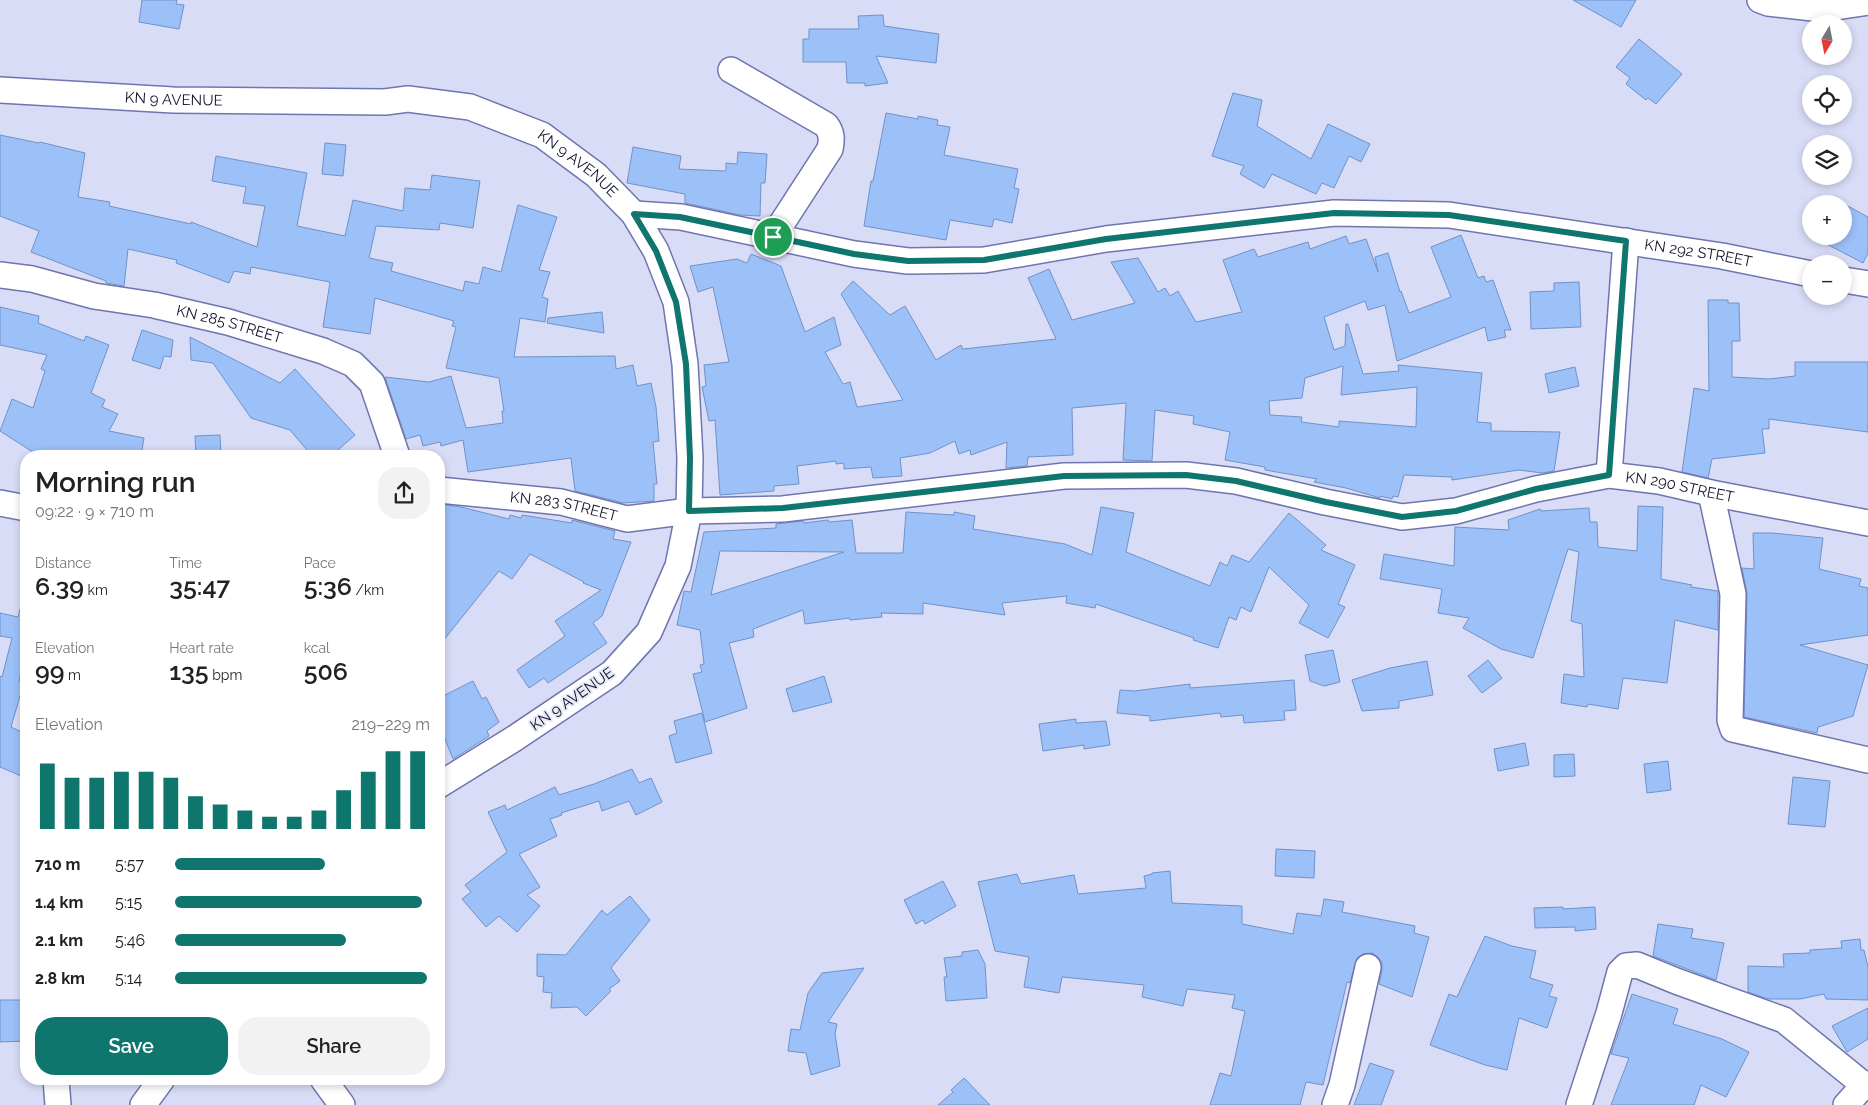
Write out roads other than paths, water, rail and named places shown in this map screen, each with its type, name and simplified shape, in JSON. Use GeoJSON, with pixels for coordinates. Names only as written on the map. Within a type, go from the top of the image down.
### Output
{"type":"FeatureCollection","features":[{"type":"Feature","properties":{"kind":"street"},"geometry":{"type":"LineString","coordinates":[[1760,0],[1768,3],[1822,9],[1868,2]]}},
{"type":"Feature","properties":{"kind":"street"},"geometry":{"type":"LineString","coordinates":[[731,70],[826,124],[831,132],[830,149],[773,237]]}},
{"type":"Feature","properties":{"kind":"street","name":"KN 9 AVENUE"},"geometry":{"type":"LineString","coordinates":[[0,90],[173,100],[385,102],[408,99],[470,107],[542,135],[596,175],[634,214],[656,251],[676,302],[686,364],[690,458],[689,511],[678,566],[648,632],[612,673],[512,740],[445,781]]}},
{"type":"Feature","properties":{"kind":"street","name":"KN 292 STREET"},"geometry":{"type":"LineString","coordinates":[[634,214],[680,217],[854,254],[908,261],[984,260],[1106,239],[1334,213],[1449,215],[1722,256],[1802,272]]}},
{"type":"Feature","properties":{"kind":"street"},"geometry":{"type":"LineString","coordinates":[[1609,475],[1626,241]]}},
{"type":"Feature","properties":{"kind":"street","name":"KN 285 STREET"},"geometry":{"type":"LineString","coordinates":[[0,275],[32,279],[94,296],[154,305],[228,322],[323,351],[353,364],[372,383],[395,450]]}},
{"type":"Feature","properties":{"kind":"street"},"geometry":{"type":"LineString","coordinates":[[1852,281],[1868,284]]}},
{"type":"Feature","properties":{"kind":"street","name":"KN 290 STREET"},"geometry":{"type":"LineString","coordinates":[[689,511],[783,508],[1064,476],[1186,475],[1236,481],[1402,517],[1456,511],[1536,489],[1609,475],[1658,481],[1868,523]]}},
{"type":"Feature","properties":{"kind":"street","name":"KN 283 STREET"},"geometry":{"type":"LineString","coordinates":[[445,491],[561,502],[627,519],[689,511]]}},
{"type":"Feature","properties":{"kind":"street"},"geometry":{"type":"LineString","coordinates":[[1711,493],[1733,594],[1730,720],[1733,728],[1868,760]]}},
{"type":"Feature","properties":{"kind":"street"},"geometry":{"type":"LineString","coordinates":[[0,504],[20,507]]}},
{"type":"Feature","properties":{"kind":"street"},"geometry":{"type":"LineString","coordinates":[[1580,1105],[1610,1013],[1620,972],[1626,966],[1637,965],[1784,1020],[1866,1085],[1846,1105]]}},
{"type":"Feature","properties":{"kind":"street"},"geometry":{"type":"LineString","coordinates":[[1335,1105],[1342,1085],[1368,967]]}},
{"type":"Feature","properties":{"kind":"street"},"geometry":{"type":"LineString","coordinates":[[56,1085],[58,1105]]}},
{"type":"Feature","properties":{"kind":"street"},"geometry":{"type":"LineString","coordinates":[[143,1105],[158,1085]]}},
{"type":"Feature","properties":{"kind":"street"},"geometry":{"type":"LineString","coordinates":[[327,1085],[342,1105]]}}]}
